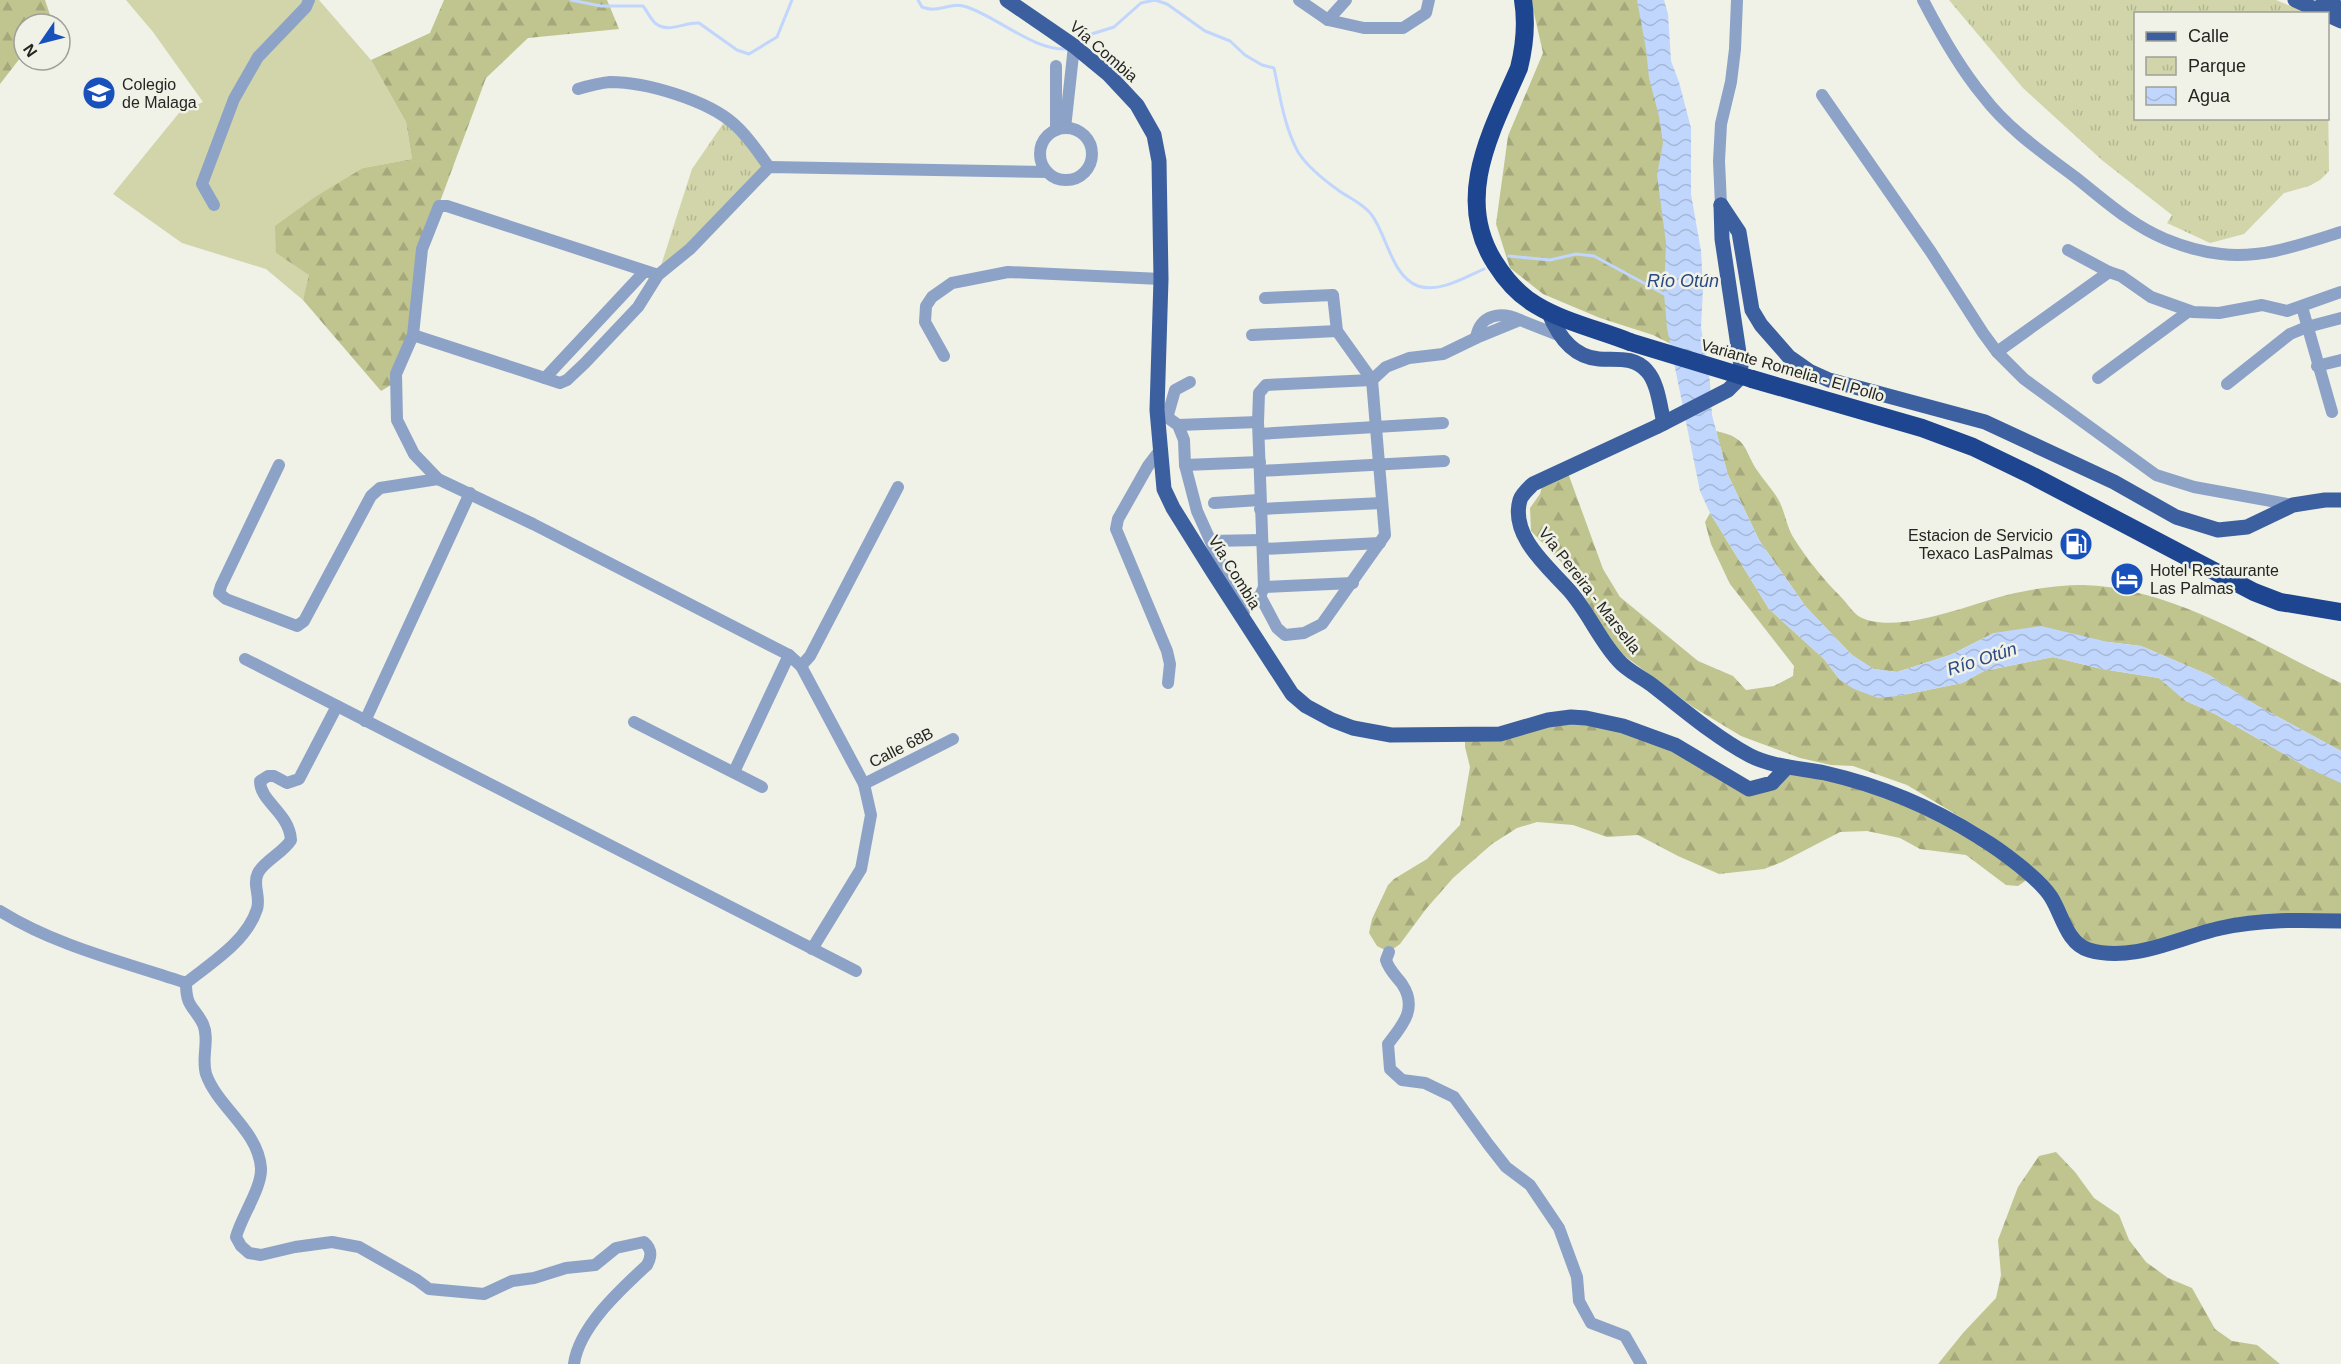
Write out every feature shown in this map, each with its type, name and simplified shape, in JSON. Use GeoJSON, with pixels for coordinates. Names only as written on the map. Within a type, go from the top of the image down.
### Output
{"type":"FeatureCollection","features":[{"type":"Feature","properties":{"kind":"highway","name":"Variante Romelia - El Pollo"},"geometry":{"type":"LineString","coordinates":[[1523,0],[1526,33],[1524,50],[1478,172],[1475,195],[1476,217],[1483,240],[1500,271],[1523,296],[1548,311],[1630,342],[1752,380],[1922,428],[1973,447],[2254,592],[2280,602],[2341,612]]}},
{"type":"Feature","properties":{"kind":"main road","name":"Vía Combia"},"geometry":{"type":"LineString","coordinates":[[1007,0],[1074,46],[1108,74],[1137,105],[1154,135],[1159,161],[1161,449],[1164,489],[1167,497],[1244,612],[1292,694],[1306,706],[1353,728],[1391,735],[1500,734],[1548,720],[1570,717],[1586,718],[1623,726],[1675,745],[1749,789],[1772,783],[1787,767]]}},
{"type":"Feature","properties":{"kind":"main road"},"geometry":{"type":"LineString","coordinates":[[2295,0],[2321,12]]}},
{"type":"Feature","properties":{"kind":"main road"},"geometry":{"type":"LineString","coordinates":[[2323,0],[2341,9]]}},
{"type":"Feature","properties":{"kind":"main road"},"geometry":{"type":"LineString","coordinates":[[1721,205],[1739,232],[1752,310],[1761,325],[1789,357],[1809,371],[1829,380],[1984,422],[2114,482],[2176,517],[2206,528],[2218,530],[2247,528],[2293,505],[2341,500]]}},
{"type":"Feature","properties":{"kind":"main road","name":"Vía Pereira - Marsella"},"geometry":{"type":"LineString","coordinates":[[1721,205],[1722,239],[1741,366],[1737,381],[1728,390],[1664,423],[1533,484],[1521,498],[1519,513],[1521,528],[1536,555],[1576,597],[1597,633],[1621,664],[1751,756],[1787,767],[1824,773],[1894,792],[1930,809],[1979,837],[2011,858],[2050,894],[2069,934],[2079,946],[2088,950],[2104,953],[2137,951],[2166,945],[2220,928],[2275,920],[2341,921]]}},
{"type":"Feature","properties":{"kind":"main road"},"geometry":{"type":"LineString","coordinates":[[1548,311],[1558,334],[1570,346],[1589,357],[1628,360],[1640,364],[1653,381],[1664,423]]}},
{"type":"Feature","properties":{"kind":"street"},"geometry":{"type":"LineString","coordinates":[[214,205],[202,184],[234,99],[258,57],[306,7],[309,0]]}},
{"type":"Feature","properties":{"kind":"street"},"geometry":{"type":"LineString","coordinates":[[1299,0],[1328,20],[1364,28],[1403,28],[1426,12],[1429,0]]}},
{"type":"Feature","properties":{"kind":"street"},"geometry":{"type":"LineString","coordinates":[[1328,20],[1346,0]]}},
{"type":"Feature","properties":{"kind":"street","name":"Vía Pereira - Marsella"},"geometry":{"type":"LineString","coordinates":[[1721,205],[1719,161],[1721,124],[1731,82],[1737,0]]}},
{"type":"Feature","properties":{"kind":"street"},"geometry":{"type":"LineString","coordinates":[[1923,0],[1952,51],[1994,109],[2044,154],[2150,232],[2204,251],[2240,255],[2275,251],[2341,232]]}},
{"type":"Feature","properties":{"kind":"street"},"geometry":{"type":"LineString","coordinates":[[1061,129],[1074,46]]}},
{"type":"Feature","properties":{"kind":"street"},"geometry":{"type":"LineString","coordinates":[[1056,66],[1061,129]]}},
{"type":"Feature","properties":{"kind":"street"},"geometry":{"type":"LineString","coordinates":[[578,89],[608,82],[622,83],[696,100],[735,124],[769,167]]}},
{"type":"Feature","properties":{"kind":"street"},"geometry":{"type":"LineString","coordinates":[[1822,95],[1997,352],[2024,379],[2156,475],[2194,487],[2293,505]]}},
{"type":"Feature","properties":{"kind":"street"},"geometry":{"type":"LineString","coordinates":[[1061,129],[1081,133],[1087,139],[1092,156],[1085,171],[1070,180],[1061,180],[1047,172],[1041,163],[1041,147],[1044,140],[1061,129]]}},
{"type":"Feature","properties":{"kind":"street"},"geometry":{"type":"LineString","coordinates":[[412,335],[560,383],[567,380],[638,306],[658,275],[690,249],[769,167],[1047,172]]}},
{"type":"Feature","properties":{"kind":"street"},"geometry":{"type":"LineString","coordinates":[[658,275],[447,206],[440,206],[422,249],[412,335],[396,374],[398,420],[414,454],[438,478],[789,655],[801,666],[864,784],[871,815],[861,869],[812,949]]}},
{"type":"Feature","properties":{"kind":"street"},"geometry":{"type":"LineString","coordinates":[[2068,250],[2128,280],[2151,297],[2189,311],[2219,313],[2262,305],[2287,311],[2341,292]]}},
{"type":"Feature","properties":{"kind":"street"},"geometry":{"type":"LineString","coordinates":[[545,378],[644,272]]}},
{"type":"Feature","properties":{"kind":"street"},"geometry":{"type":"LineString","coordinates":[[944,356],[925,322],[926,306],[932,297],[951,283],[1008,272],[1161,279]]}},
{"type":"Feature","properties":{"kind":"street"},"geometry":{"type":"LineString","coordinates":[[1997,352],[2109,272]]}},
{"type":"Feature","properties":{"kind":"street"},"geometry":{"type":"LineString","coordinates":[[1265,298],[1334,295],[1337,331],[1372,380],[1385,536],[1322,624],[1304,633],[1285,635],[1277,628],[1262,592],[1258,393],[1266,385],[1372,380],[1386,367],[1408,358],[1443,354],[1520,320],[1558,334]]}},
{"type":"Feature","properties":{"kind":"street"},"geometry":{"type":"LineString","coordinates":[[2301,307],[2332,412]]}},
{"type":"Feature","properties":{"kind":"street"},"geometry":{"type":"LineString","coordinates":[[2098,378],[2189,311]]}},
{"type":"Feature","properties":{"kind":"street"},"geometry":{"type":"LineString","coordinates":[[2227,384],[2290,334],[2341,318]]}},
{"type":"Feature","properties":{"kind":"street"},"geometry":{"type":"LineString","coordinates":[[1252,335],[1337,331]]}},
{"type":"Feature","properties":{"kind":"street"},"geometry":{"type":"LineString","coordinates":[[2317,366],[2341,360]]}},
{"type":"Feature","properties":{"kind":"street"},"geometry":{"type":"LineString","coordinates":[[1190,382],[1174,390],[1162,414],[1178,425],[1258,428],[1443,423]]}},
{"type":"Feature","properties":{"kind":"street"},"geometry":{"type":"LineString","coordinates":[[1178,425],[1184,441],[1185,465],[1197,511],[1244,612],[1262,592],[1353,583]]}},
{"type":"Feature","properties":{"kind":"street"},"geometry":{"type":"LineString","coordinates":[[1161,449],[1148,466],[1118,519],[1116,529],[1167,651],[1170,664],[1167,683]]}},
{"type":"Feature","properties":{"kind":"street"},"geometry":{"type":"LineString","coordinates":[[1185,465],[1379,465],[1444,461]]}},
{"type":"Feature","properties":{"kind":"street"},"geometry":{"type":"LineString","coordinates":[[279,465],[220,586],[219,593],[226,598],[297,626],[304,621],[371,496],[380,488],[438,478]]}},
{"type":"Feature","properties":{"kind":"street"},"geometry":{"type":"LineString","coordinates":[[801,666],[810,656],[898,487]]}},
{"type":"Feature","properties":{"kind":"street"},"geometry":{"type":"LineString","coordinates":[[365,721],[470,493]]}},
{"type":"Feature","properties":{"kind":"street"},"geometry":{"type":"LineString","coordinates":[[1214,503],[1382,503]]}},
{"type":"Feature","properties":{"kind":"street"},"geometry":{"type":"LineString","coordinates":[[1211,541],[1262,544],[1380,543]]}},
{"type":"Feature","properties":{"kind":"street"},"geometry":{"type":"LineString","coordinates":[[734,772],[789,655]]}},
{"type":"Feature","properties":{"kind":"street"},"geometry":{"type":"LineString","coordinates":[[245,659],[856,971]]}},
{"type":"Feature","properties":{"kind":"street"},"geometry":{"type":"LineString","coordinates":[[186,983],[233,944],[249,926],[259,900],[256,888],[257,874],[287,847],[291,840],[284,818],[261,790],[260,781],[268,776],[274,776],[287,783],[298,780],[337,706]]}},
{"type":"Feature","properties":{"kind":"street"},"geometry":{"type":"LineString","coordinates":[[634,722],[762,787]]}},
{"type":"Feature","properties":{"kind":"street","name":"Calle 68B"},"geometry":{"type":"LineString","coordinates":[[864,784],[953,739]]}},
{"type":"Feature","properties":{"kind":"street"},"geometry":{"type":"LineString","coordinates":[[0,911],[20,924],[43,934],[186,983]]}},
{"type":"Feature","properties":{"kind":"street"},"geometry":{"type":"LineString","coordinates":[[1389,952],[1386,960],[1389,969],[1409,998],[1406,1022],[1388,1044],[1390,1069],[1401,1080],[1425,1083],[1454,1097],[1506,1167],[1530,1185],[1559,1228],[1577,1277],[1579,1300],[1591,1323],[1625,1336],[1641,1364]]}},
{"type":"Feature","properties":{"kind":"street"},"geometry":{"type":"LineString","coordinates":[[186,983],[189,1004],[204,1025],[206,1042],[203,1059],[207,1075],[254,1145],[261,1169],[258,1184],[240,1222],[236,1237],[241,1246],[249,1253],[261,1255],[332,1242],[368,1253],[429,1289],[484,1294],[512,1281],[534,1278],[566,1268],[595,1265],[616,1248],[644,1242],[651,1256],[647,1265],[585,1331],[576,1350],[574,1364]]}},
{"type":"Feature","properties":{"kind":"green space"},"geometry":{"type":"Polygon","coordinates":[[[0,0],[45,0],[49,12],[12,12],[12,68],[0,84],[0,0]]]}},
{"type":"Feature","properties":{"kind":"green space"},"geometry":{"type":"Polygon","coordinates":[[[126,0],[319,0],[371,60],[406,122],[412,159],[363,168],[276,253],[310,275],[303,300],[266,269],[182,243],[113,194],[179,113],[203,102],[153,32],[126,0]]]}},
{"type":"Feature","properties":{"kind":"green space"},"geometry":{"type":"Polygon","coordinates":[[[444,0],[607,0],[619,29],[528,38],[486,78],[425,242],[413,335],[396,382],[381,391],[303,300],[309,275],[276,253],[275,226],[315,197],[363,168],[412,159],[406,122],[371,60],[430,33],[444,0]]]}},
{"type":"Feature","properties":{"kind":"green space"},"geometry":{"type":"Polygon","coordinates":[[[1531,0],[1644,0],[1667,103],[1689,353],[1653,335],[1600,318],[1543,294],[1510,268],[1496,224],[1508,136],[1543,53],[1531,0]]]}},
{"type":"Feature","properties":{"kind":"green space"},"geometry":{"type":"Polygon","coordinates":[[[1949,0],[2276,0],[2305,12],[2134,12],[2134,120],[2328,120],[2329,171],[2309,186],[2284,193],[2244,234],[2210,243],[2167,223],[2172,215],[2103,161],[2023,88],[1949,0]]]}},
{"type":"Feature","properties":{"kind":"green space"},"geometry":{"type":"Polygon","coordinates":[[[727,118],[769,167],[658,275],[692,169],[727,118]]]}},
{"type":"Feature","properties":{"kind":"green space"},"geometry":{"type":"Polygon","coordinates":[[[1716,431],[1735,437],[1744,446],[1761,476],[1778,499],[1798,545],[1822,576],[1860,617],[1876,622],[1894,623],[1914,620],[2011,594],[2065,586],[2083,585],[2151,596],[2216,621],[2341,683],[2341,751],[2256,705],[2209,675],[2141,646],[1994,633],[1950,655],[1897,672],[1873,669],[1852,655],[1806,607],[1759,540],[1728,475],[1716,431]]]}},
{"type":"Feature","properties":{"kind":"green space"},"geometry":{"type":"Polygon","coordinates":[[[1568,473],[1603,569],[1620,597],[1698,661],[1733,676],[1746,690],[1774,686],[1793,676],[1794,666],[1730,584],[1711,544],[1705,522],[1710,513],[1769,609],[1824,659],[1840,680],[1898,696],[1962,683],[1984,671],[2053,657],[2102,669],[2159,678],[2186,701],[2215,714],[2310,769],[2341,773],[2341,922],[2275,920],[2126,952],[2089,951],[2035,872],[1992,836],[1907,785],[1853,766],[1831,765],[1800,758],[1741,736],[1693,707],[1622,654],[1598,620],[1569,570],[1531,531],[1530,508],[1540,494],[1543,483],[1568,473]]]}},
{"type":"Feature","properties":{"kind":"green space"},"geometry":{"type":"Polygon","coordinates":[[[1548,720],[1623,726],[1749,789],[1787,767],[1894,792],[2031,877],[2018,886],[2006,885],[1966,855],[1920,849],[1900,838],[1867,831],[1840,832],[1764,869],[1719,874],[1638,835],[1607,837],[1573,825],[1537,822],[1517,828],[1492,844],[1453,878],[1400,944],[1389,952],[1377,946],[1369,933],[1372,919],[1388,885],[1427,859],[1460,825],[1470,767],[1465,747],[1465,734],[1548,720]]]}},
{"type":"Feature","properties":{"kind":"green space"},"geometry":{"type":"Polygon","coordinates":[[[2056,1152],[2075,1172],[2094,1198],[2119,1215],[2129,1240],[2146,1262],[2168,1278],[2192,1288],[2215,1329],[2232,1341],[2257,1345],[2280,1364],[1938,1364],[1996,1298],[2001,1275],[1998,1240],[2018,1187],[2039,1156],[2056,1152]]]}},
{"type":"Feature","properties":{"kind":"water","name":"Río Otún"},"geometry":{"type":"Polygon","coordinates":[[[1637,0],[1664,0],[1668,14],[1671,61],[1691,128],[1691,194],[1701,251],[1703,288],[1701,327],[1710,382],[1712,415],[1728,475],[1759,540],[1806,607],[1852,655],[1874,669],[1897,672],[1950,655],[1994,633],[2041,626],[2108,642],[2141,646],[2209,675],[2256,705],[2341,751],[2341,783],[2310,769],[2215,714],[2186,701],[2159,678],[2102,669],[2053,657],[1984,671],[1962,683],[1878,698],[1854,689],[1840,680],[1824,659],[1769,609],[1710,513],[1700,491],[1667,328],[1664,294],[1666,243],[1657,175],[1663,143],[1649,78],[1637,0]]]}},
{"type":"Feature","properties":{"kind":"waterway"},"geometry":{"type":"LineString","coordinates":[[571,0],[601,6],[643,6],[653,21],[660,26],[671,28],[699,23],[737,50],[749,54],[777,37],[792,0]]}},
{"type":"Feature","properties":{"kind":"waterway"},"geometry":{"type":"LineString","coordinates":[[918,0],[922,7],[928,9],[955,5],[967,7],[1042,45],[1068,49]]}},
{"type":"Feature","properties":{"kind":"waterway"},"geometry":{"type":"LineString","coordinates":[[1155,0],[1167,4],[1205,31],[1230,41],[1245,55],[1262,65],[1274,68],[1286,121],[1298,152],[1322,177],[1371,214],[1377,222],[1395,264],[1409,281],[1418,286],[1434,288],[1484,269]]}},
{"type":"Feature","properties":{"kind":"waterway"},"geometry":{"type":"LineString","coordinates":[[1082,37],[1114,27],[1141,3],[1155,0]]}},
{"type":"Feature","properties":{"kind":"waterway"},"geometry":{"type":"LineString","coordinates":[[1509,256],[1550,260],[1576,254],[1594,256],[1664,294],[1667,293]]}},
{"type":"Feature","properties":{"kind":"place","name":"Colegio de Malaga"},"geometry":{"type":"Point","coordinates":[99,93]}},
{"type":"Feature","properties":{"kind":"place","name":"Estacion de Servicio Texaco LasPalmas"},"geometry":{"type":"Point","coordinates":[2076,544]}},
{"type":"Feature","properties":{"kind":"place","name":"Hotel Restaurante Las Palmas"},"geometry":{"type":"Point","coordinates":[2127,579]}}]}
